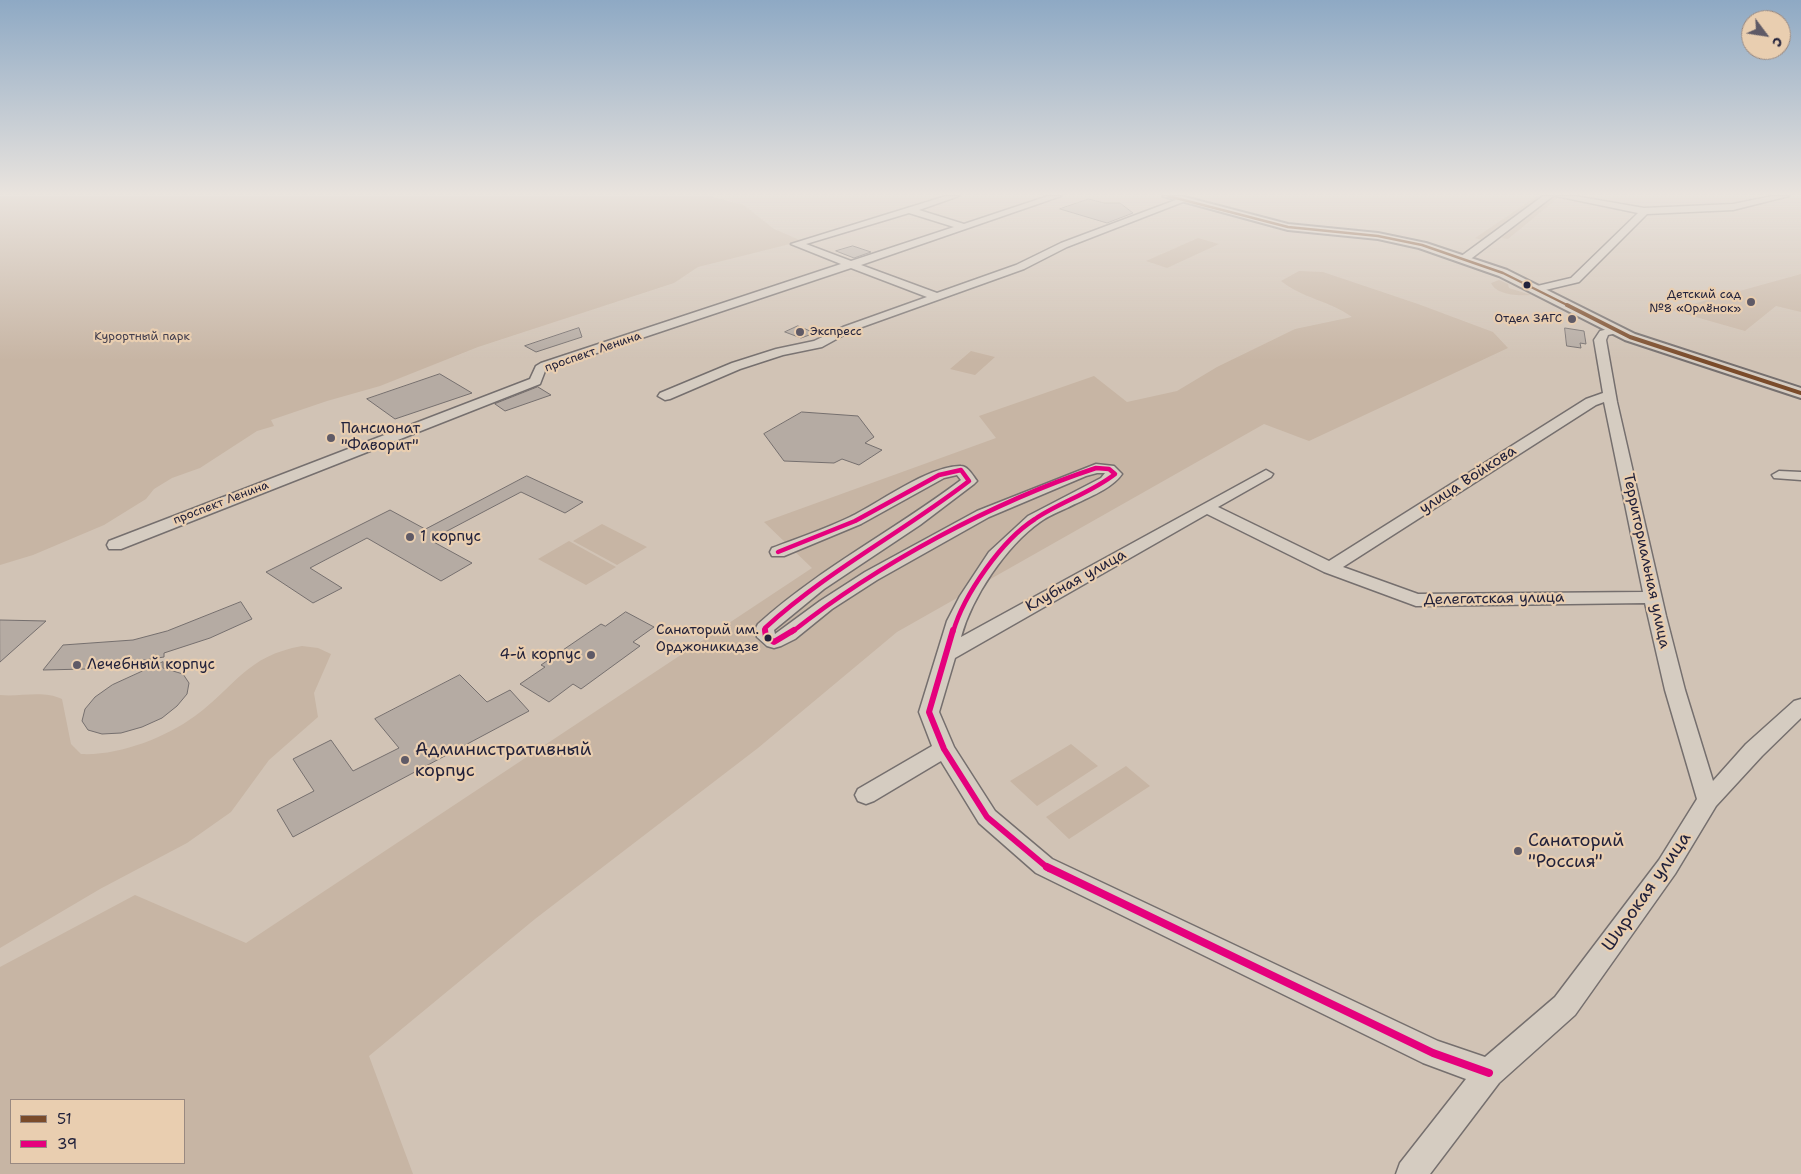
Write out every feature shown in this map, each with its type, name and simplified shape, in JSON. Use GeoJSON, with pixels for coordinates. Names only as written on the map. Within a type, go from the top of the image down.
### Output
{"type":"FeatureCollection","features":[{"type":"Feature","properties":{"kind":"main road"},"geometry":{"type":"LineString","coordinates":[[1437,251],[1464,259],[1537,289],[1617,330],[1653,345],[1801,393]]}},
{"type":"Feature","properties":{"kind":"street"},"geometry":{"type":"LineString","coordinates":[[814,251],[938,296]]}},
{"type":"Feature","properties":{"kind":"street","name":"проспект Ленина"},"geometry":{"type":"LineString","coordinates":[[115,545],[535,381],[540,369],[545,366],[893,251]]}},
{"type":"Feature","properties":{"kind":"street"},"geometry":{"type":"LineString","coordinates":[[665,396],[736,366],[780,352],[818,344],[847,329],[1020,267],[1052,251]]}},
{"type":"Feature","properties":{"kind":"street"},"geometry":{"type":"LineString","coordinates":[[1464,259],[1475,251]]}},
{"type":"Feature","properties":{"kind":"street"},"geometry":{"type":"LineString","coordinates":[[1537,289],[1575,280],[1606,251]]}},
{"type":"Feature","properties":{"kind":"street","name":"Территориальная улица"},"geometry":{"type":"LineString","coordinates":[[1617,330],[1604,333],[1600,340],[1608,396],[1617,427],[1652,597],[1688,742],[1708,800]]}},
{"type":"Feature","properties":{"kind":"street","name":"улица Войкова"},"geometry":{"type":"LineString","coordinates":[[1330,568],[1591,402],[1608,396]]}},
{"type":"Feature","properties":{"kind":"street"},"geometry":{"type":"LineString","coordinates":[[778,552],[855,521],[939,475],[961,470],[969,481],[914,522],[839,570],[777,617],[765,628],[766,637],[774,642],[788,635],[826,605],[871,576],[983,514],[1081,473],[1096,468],[1109,469],[1115,474],[1106,481],[1034,519],[995,556],[956,622],[929,712],[944,749],[987,817],[1044,866],[1433,1053],[1489,1073]]}},
{"type":"Feature","properties":{"kind":"street","name":"Клубная улица"},"geometry":{"type":"LineString","coordinates":[[946,655],[962,644],[1266,474]]}},
{"type":"Feature","properties":{"kind":"street"},"geometry":{"type":"LineString","coordinates":[[1779,474],[1801,476]]}},
{"type":"Feature","properties":{"kind":"street","name":"Делегатская улица"},"geometry":{"type":"LineString","coordinates":[[1206,507],[1330,568],[1416,600],[1652,597]]}},
{"type":"Feature","properties":{"kind":"street","name":"Широкая улица"},"geometry":{"type":"LineString","coordinates":[[1411,1174],[1489,1073],[1565,1006],[1667,867],[1708,800],[1754,750],[1801,706]]}},
{"type":"Feature","properties":{"kind":"street"},"geometry":{"type":"LineString","coordinates":[[866,795],[944,749]]}},
{"type":"Feature","properties":{"kind":"shaded area","name":"Детский сад №8 «Орлёнок»"},"geometry":{"type":"Polygon","coordinates":[[[1801,274],[1801,312],[1776,306],[1745,331],[1671,310],[1801,274]]]}},
{"type":"Feature","properties":{"kind":"green space","name":"Курортный парк"},"geometry":{"type":"Polygon","coordinates":[[[0,251],[763,251],[698,267],[674,283],[478,347],[380,386],[271,420],[274,426],[257,431],[200,468],[172,478],[154,489],[146,499],[104,525],[33,555],[0,565],[0,251]]]}},
{"type":"Feature","properties":{"kind":"green space"},"geometry":{"type":"Polygon","coordinates":[[[1169,251],[1204,251],[1167,268],[1146,261],[1169,251]]]}},
{"type":"Feature","properties":{"kind":"green space"},"geometry":{"type":"Polygon","coordinates":[[[1299,271],[1323,272],[1493,332],[1508,348],[1309,441],[1264,424],[897,632],[758,748],[535,919],[369,1056],[413,1174],[0,1174],[0,967],[135,895],[246,943],[812,568],[764,522],[996,438],[979,416],[1094,376],[1127,402],[1177,391],[1217,367],[1295,329],[1352,317],[1335,307],[1289,287],[1281,281],[1299,271]]]}},
{"type":"Feature","properties":{"kind":"green space"},"geometry":{"type":"Polygon","coordinates":[[[1499,280],[1508,284],[1509,288],[1531,295],[1514,295],[1498,290],[1491,283],[1499,280]]]}},
{"type":"Feature","properties":{"kind":"green space"},"geometry":{"type":"Polygon","coordinates":[[[971,351],[995,357],[975,375],[950,369],[971,351]]]}},
{"type":"Feature","properties":{"kind":"green space"},"geometry":{"type":"Polygon","coordinates":[[[602,524],[647,547],[617,565],[573,541],[602,524]]]}},
{"type":"Feature","properties":{"kind":"green space"},"geometry":{"type":"Polygon","coordinates":[[[569,541],[616,567],[586,585],[538,559],[569,541]]]}},
{"type":"Feature","properties":{"kind":"green space"},"geometry":{"type":"Polygon","coordinates":[[[302,646],[318,648],[331,654],[314,693],[318,717],[269,760],[231,812],[187,843],[100,889],[0,948],[0,695],[40,694],[62,699],[71,744],[81,754],[110,752],[141,744],[183,724],[209,705],[254,665],[267,657],[302,646]]]}},
{"type":"Feature","properties":{"kind":"green space"},"geometry":{"type":"Polygon","coordinates":[[[1071,744],[1098,766],[1037,806],[1010,781],[1071,744]]]}},
{"type":"Feature","properties":{"kind":"green space"},"geometry":{"type":"Polygon","coordinates":[[[1126,766],[1150,786],[1069,839],[1046,817],[1126,766]]]}},
{"type":"Feature","properties":{"kind":"building"},"geometry":{"type":"Polygon","coordinates":[[[836,251],[867,251],[871,252],[854,258],[836,251]]]}},
{"type":"Feature","properties":{"kind":"building","name":"Экспресс"},"geometry":{"type":"Polygon","coordinates":[[[798,326],[815,333],[801,338],[785,332],[798,326]]]}},
{"type":"Feature","properties":{"kind":"building"},"geometry":{"type":"Polygon","coordinates":[[[579,328],[582,337],[536,352],[525,346],[579,328]]]}},
{"type":"Feature","properties":{"kind":"building"},"geometry":{"type":"Polygon","coordinates":[[[1565,328],[1584,331],[1586,344],[1580,343],[1581,348],[1567,346],[1565,328]]]}},
{"type":"Feature","properties":{"kind":"building"},"geometry":{"type":"Polygon","coordinates":[[[440,374],[472,393],[395,419],[367,399],[440,374]]]}},
{"type":"Feature","properties":{"kind":"building"},"geometry":{"type":"Polygon","coordinates":[[[538,387],[551,395],[505,411],[495,404],[538,387]]]}},
{"type":"Feature","properties":{"kind":"building"},"geometry":{"type":"Polygon","coordinates":[[[802,412],[858,416],[874,437],[865,443],[882,450],[859,465],[842,459],[834,463],[784,461],[764,434],[802,412]]]}},
{"type":"Feature","properties":{"kind":"building","name":"1 корпус"},"geometry":{"type":"Polygon","coordinates":[[[527,476],[583,502],[565,513],[521,492],[430,540],[472,563],[441,581],[367,538],[310,568],[342,588],[313,603],[266,572],[390,510],[425,529],[527,476]]]}},
{"type":"Feature","properties":{"kind":"building"},"geometry":{"type":"Polygon","coordinates":[[[241,602],[252,619],[210,638],[164,653],[164,657],[86,669],[43,670],[63,645],[133,640],[167,631],[241,602]]]}},
{"type":"Feature","properties":{"kind":"building","name":"4-й корпус"},"geometry":{"type":"Polygon","coordinates":[[[626,612],[654,627],[633,642],[640,646],[581,689],[573,684],[549,702],[520,684],[545,667],[541,665],[601,624],[605,626],[626,612]]]}},
{"type":"Feature","properties":{"kind":"building"},"geometry":{"type":"Polygon","coordinates":[[[0,620],[46,621],[0,662],[0,620]]]}},
{"type":"Feature","properties":{"kind":"building"},"geometry":{"type":"Polygon","coordinates":[[[163,662],[163,668],[183,674],[189,683],[187,694],[177,706],[162,718],[142,727],[121,733],[102,734],[88,730],[82,721],[85,709],[95,697],[112,685],[163,662]]]}},
{"type":"Feature","properties":{"kind":"building","name":"Административный корпус"},"geometry":{"type":"Polygon","coordinates":[[[460,675],[487,702],[510,690],[529,711],[293,837],[277,810],[314,791],[293,759],[331,740],[353,771],[399,748],[375,719],[460,675]]]}},
{"type":"Feature","properties":{"kind":"transit line","name":"51"},"geometry":{"type":"LineString","coordinates":[[1439,251],[1503,273],[1630,337],[1801,393]]}},
{"type":"Feature","properties":{"kind":"transit line","name":"39"},"geometry":{"type":"LineString","coordinates":[[778,552],[855,521],[939,475],[961,470],[969,481],[895,535],[799,598],[765,628],[766,637],[774,642],[788,635],[826,605],[871,576],[983,514],[1081,473],[1096,468],[1109,469],[1115,474],[1106,481],[1034,519],[995,556],[969,596],[956,621],[929,712],[944,749],[987,817],[1044,866],[1433,1053],[1489,1073]]}},
{"type":"Feature","properties":{"kind":"place","name":"Детский сад №8 «Орлёнок»"},"geometry":{"type":"Point","coordinates":[1751,302]}},
{"type":"Feature","properties":{"kind":"place","name":"Отдел ЗАГС"},"geometry":{"type":"Point","coordinates":[1572,319]}},
{"type":"Feature","properties":{"kind":"place","name":"Экспресс"},"geometry":{"type":"Point","coordinates":[800,332]}},
{"type":"Feature","properties":{"kind":"place","name":"Пансионат \"Фаворит\""},"geometry":{"type":"Point","coordinates":[331,438]}},
{"type":"Feature","properties":{"kind":"place","name":"1 корпус"},"geometry":{"type":"Point","coordinates":[410,537]}},
{"type":"Feature","properties":{"kind":"place","name":"Санаторий им. Орджоникидзе"},"geometry":{"type":"Point","coordinates":[768,638]}},
{"type":"Feature","properties":{"kind":"place","name":"4-й корпус"},"geometry":{"type":"Point","coordinates":[591,655]}},
{"type":"Feature","properties":{"kind":"place","name":"Лечебный корпус"},"geometry":{"type":"Point","coordinates":[77,665]}},
{"type":"Feature","properties":{"kind":"place","name":"Административный корпус"},"geometry":{"type":"Point","coordinates":[405,760]}},
{"type":"Feature","properties":{"kind":"place","name":"Санаторий \"Россия\""},"geometry":{"type":"Point","coordinates":[1518,851]}}]}
